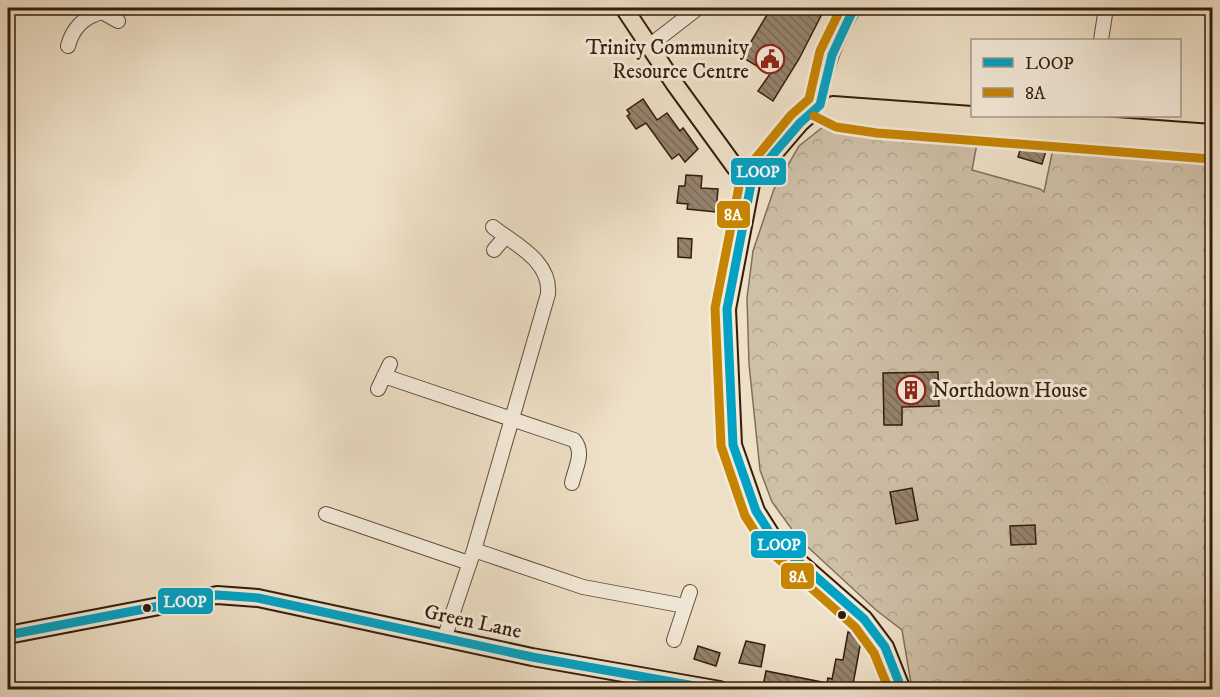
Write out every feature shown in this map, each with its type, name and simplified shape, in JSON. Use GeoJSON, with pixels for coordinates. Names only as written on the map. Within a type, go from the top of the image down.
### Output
{"type":"FeatureCollection","features":[{"type":"Feature","properties":{"kind":"main road"},"geometry":{"type":"LineString","coordinates":[[624,8],[735,167],[752,179]]}},
{"type":"Feature","properties":{"kind":"main road"},"geometry":{"type":"LineString","coordinates":[[820,105],[839,116],[869,120],[1087,126],[1212,133]]}},
{"type":"Feature","properties":{"kind":"main road"},"geometry":{"type":"LineString","coordinates":[[902,690],[885,647],[864,619],[775,541],[756,511],[733,445],[727,309],[752,179],[800,123],[820,105],[971,115]]}},
{"type":"Feature","properties":{"kind":"main road"},"geometry":{"type":"LineString","coordinates":[[995,117],[1087,126],[1212,147]]}},
{"type":"Feature","properties":{"kind":"main road","name":"Green Lane"},"geometry":{"type":"LineString","coordinates":[[8,635],[217,595],[258,598],[444,639],[720,690]]}},
{"type":"Feature","properties":{"kind":"street"},"geometry":{"type":"LineString","coordinates":[[649,46],[698,8]]}},
{"type":"Feature","properties":{"kind":"street"},"geometry":{"type":"LineString","coordinates":[[820,105],[823,77],[854,8]]}},
{"type":"Feature","properties":{"kind":"street"},"geometry":{"type":"LineString","coordinates":[[1101,39],[1106,8]]}},
{"type":"Feature","properties":{"kind":"street"},"geometry":{"type":"LineString","coordinates":[[68,46],[73,31],[90,16],[103,10],[118,21]]}},
{"type":"Feature","properties":{"kind":"street"},"geometry":{"type":"LineString","coordinates":[[444,639],[513,418],[549,285],[541,266],[494,228]]}},
{"type":"Feature","properties":{"kind":"street"},"geometry":{"type":"LineString","coordinates":[[494,250],[505,237]]}},
{"type":"Feature","properties":{"kind":"street"},"geometry":{"type":"LineString","coordinates":[[378,389],[387,370],[486,412],[513,418],[574,440],[579,446],[580,454],[572,483]]}},
{"type":"Feature","properties":{"kind":"street"},"geometry":{"type":"LineString","coordinates":[[326,514],[583,587],[687,599],[674,640]]}},
{"type":"Feature","properties":{"kind":"green space"},"geometry":{"type":"Polygon","coordinates":[[[823,127],[978,138],[972,170],[1044,192],[1054,144],[1212,155],[1212,689],[912,689],[902,630],[876,610],[799,539],[772,502],[760,470],[749,364],[747,298],[753,251],[774,189],[799,146],[823,127]]]}},
{"type":"Feature","properties":{"kind":"building"},"geometry":{"type":"Polygon","coordinates":[[[771,8],[825,8],[799,59],[773,101],[758,91],[770,74],[742,57],[771,8]]]}},
{"type":"Feature","properties":{"kind":"building"},"geometry":{"type":"Polygon","coordinates":[[[643,99],[657,120],[667,113],[680,131],[683,128],[698,149],[685,162],[679,154],[672,159],[646,123],[636,129],[627,116],[630,114],[627,110],[643,99]]]}},
{"type":"Feature","properties":{"kind":"building"},"geometry":{"type":"Polygon","coordinates":[[[1022,143],[1047,147],[1042,164],[1018,157],[1022,143]]]}},
{"type":"Feature","properties":{"kind":"building"},"geometry":{"type":"Polygon","coordinates":[[[686,175],[702,176],[701,188],[718,189],[716,212],[687,209],[688,204],[677,203],[679,186],[685,186],[686,175]]]}},
{"type":"Feature","properties":{"kind":"building"},"geometry":{"type":"Polygon","coordinates":[[[678,238],[692,239],[691,258],[678,257],[678,238]]]}},
{"type":"Feature","properties":{"kind":"building","name":"Northdown House"},"geometry":{"type":"Polygon","coordinates":[[[938,372],[939,406],[902,407],[902,425],[884,425],[883,373],[938,372]]]}},
{"type":"Feature","properties":{"kind":"building"},"geometry":{"type":"Polygon","coordinates":[[[912,488],[918,520],[896,524],[890,492],[912,488]]]}},
{"type":"Feature","properties":{"kind":"building"},"geometry":{"type":"Polygon","coordinates":[[[1035,525],[1036,544],[1011,545],[1010,526],[1035,525]]]}},
{"type":"Feature","properties":{"kind":"building"},"geometry":{"type":"Polygon","coordinates":[[[848,632],[862,635],[852,690],[775,690],[763,686],[766,671],[827,683],[828,678],[832,679],[836,659],[843,660],[848,632]]]}},
{"type":"Feature","properties":{"kind":"building"},"geometry":{"type":"Polygon","coordinates":[[[746,641],[765,645],[761,667],[739,663],[746,641]]]}},
{"type":"Feature","properties":{"kind":"building"},"geometry":{"type":"Polygon","coordinates":[[[698,646],[720,653],[716,666],[694,659],[698,646]]]}},
{"type":"Feature","properties":{"kind":"transit line","name":"8A"},"geometry":{"type":"LineString","coordinates":[[841,8],[820,51],[809,99],[791,115],[741,176],[715,308],[721,446],[745,516],[765,547],[855,627],[874,653],[889,690]]}},
{"type":"Feature","properties":{"kind":"transit line","name":"LOOP"},"geometry":{"type":"LineString","coordinates":[[854,8],[832,55],[820,105],[800,123],[752,179],[727,309],[733,445],[756,511],[775,541],[864,619],[885,647],[902,690]]}},
{"type":"Feature","properties":{"kind":"transit line","name":"8A"},"geometry":{"type":"LineString","coordinates":[[814,116],[836,127],[877,133],[1211,159]]}},
{"type":"Feature","properties":{"kind":"transit line","name":"LOOP"},"geometry":{"type":"LineString","coordinates":[[8,635],[217,595],[258,598],[532,657],[717,690]]}},
{"type":"Feature","properties":{"kind":"place","name":"Trinity Community Resource Centre"},"geometry":{"type":"Point","coordinates":[770,59]}},
{"type":"Feature","properties":{"kind":"place","name":"Northdown House"},"geometry":{"type":"Point","coordinates":[911,390]}}]}
